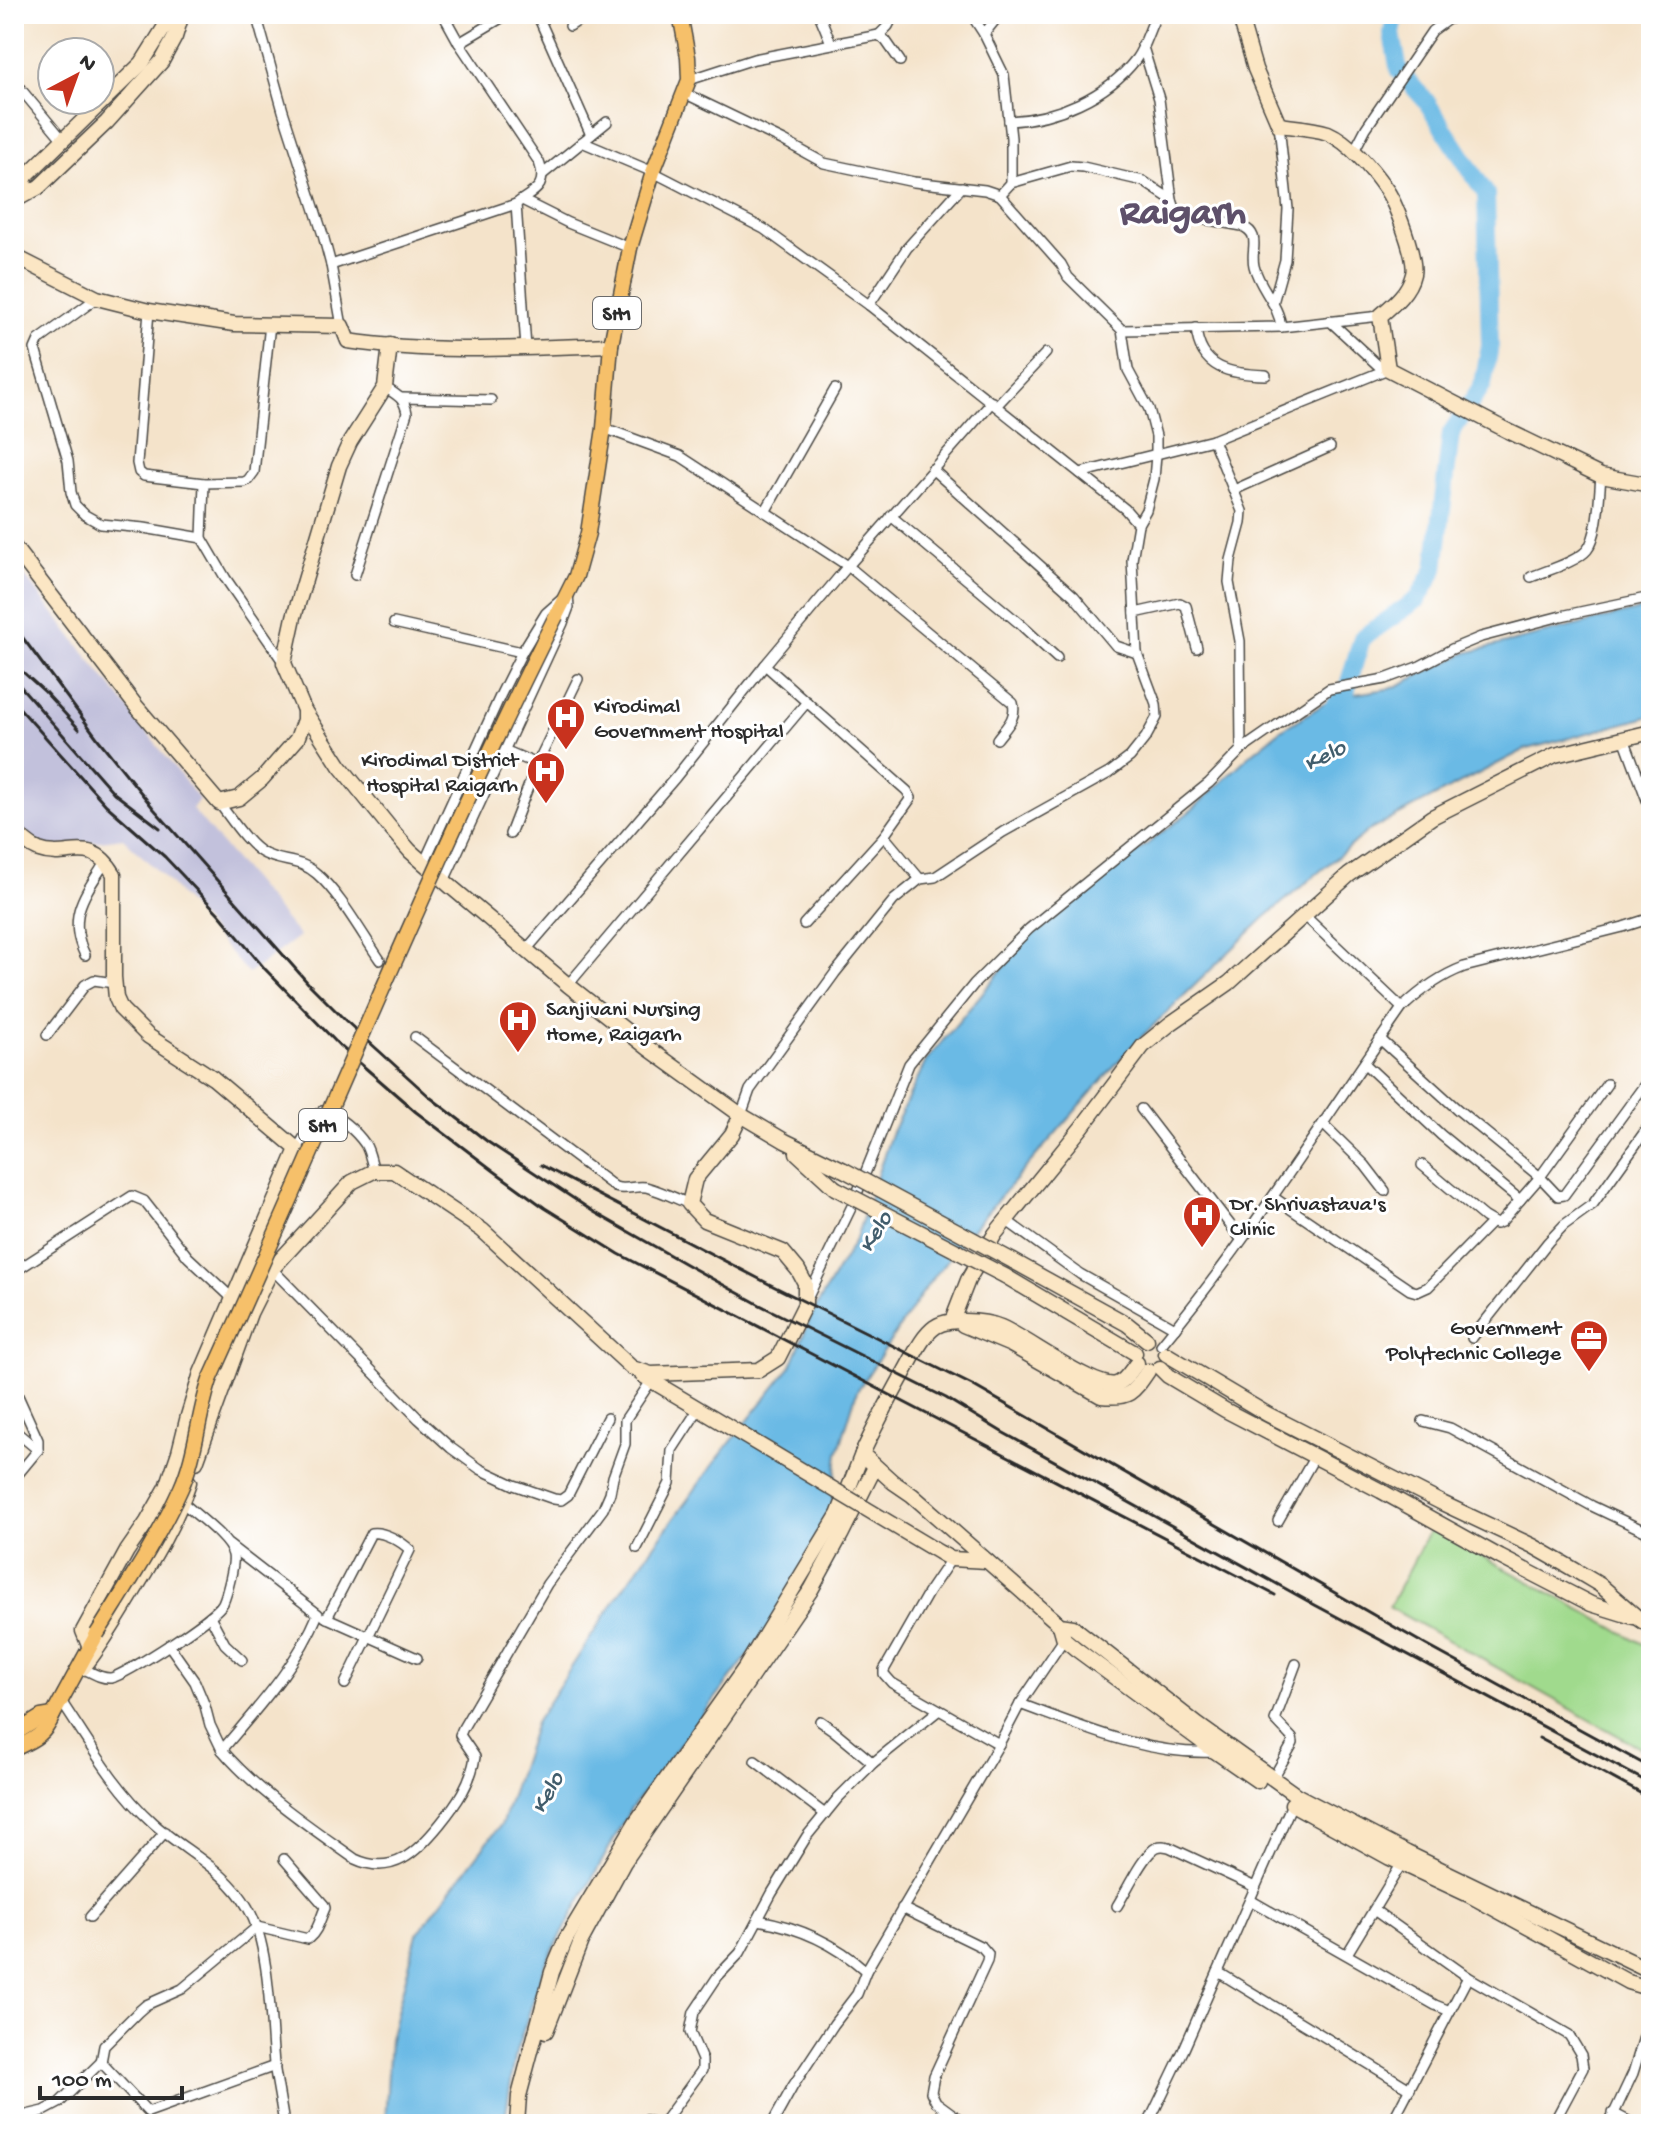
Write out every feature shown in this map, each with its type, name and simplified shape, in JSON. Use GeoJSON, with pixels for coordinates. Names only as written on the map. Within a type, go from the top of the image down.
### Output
{"type":"FeatureCollection","features":[{"type":"Feature","properties":{"kind":"main road","name":"SH1"},"geometry":{"type":"LineString","coordinates":[[14,1749],[42,1734],[48,1727],[97,1634],[182,1487],[210,1380],[439,860],[568,594],[588,533],[604,428],[611,345],[630,248],[653,172],[687,87],[688,57],[680,14]]}},
{"type":"Feature","properties":{"kind":"main road"},"geometry":{"type":"LineString","coordinates":[[14,1734],[57,1708]]}},
{"type":"Feature","properties":{"kind":"street"},"geometry":{"type":"LineString","coordinates":[[116,88],[142,63],[164,28],[168,14]]}},
{"type":"Feature","properties":{"kind":"street"},"geometry":{"type":"LineString","coordinates":[[17,200],[39,187],[107,122],[162,61],[175,37],[182,14]]}},
{"type":"Feature","properties":{"kind":"street"},"geometry":{"type":"LineString","coordinates":[[256,14],[331,265],[342,326],[348,341],[437,348],[611,345]]}},
{"type":"Feature","properties":{"kind":"street"},"geometry":{"type":"LineString","coordinates":[[331,265],[519,202],[540,187],[543,174],[539,162],[443,14]]}},
{"type":"Feature","properties":{"kind":"street"},"geometry":{"type":"LineString","coordinates":[[459,43],[508,14]]}},
{"type":"Feature","properties":{"kind":"street"},"geometry":{"type":"LineString","coordinates":[[537,14],[586,139],[764,229],[869,305],[1125,509],[1138,524]]}},
{"type":"Feature","properties":{"kind":"street"},"geometry":{"type":"LineString","coordinates":[[570,26],[588,14]]}},
{"type":"Feature","properties":{"kind":"street"},"geometry":{"type":"LineString","coordinates":[[819,14],[831,43]]}},
{"type":"Feature","properties":{"kind":"street"},"geometry":{"type":"LineString","coordinates":[[687,87],[754,59],[879,35],[894,14]]}},
{"type":"Feature","properties":{"kind":"street"},"geometry":{"type":"LineString","coordinates":[[971,14],[1004,75],[1011,183]]}},
{"type":"Feature","properties":{"kind":"street"},"geometry":{"type":"LineString","coordinates":[[984,34],[1000,14]]}},
{"type":"Feature","properties":{"kind":"street"},"geometry":{"type":"LineString","coordinates":[[1009,121],[1029,120],[1086,102],[1126,70],[1138,56],[1157,14]]}},
{"type":"Feature","properties":{"kind":"street"},"geometry":{"type":"LineString","coordinates":[[1239,14],[1255,69],[1279,125],[1288,209],[1285,260],[1273,303]]}},
{"type":"Feature","properties":{"kind":"street"},"geometry":{"type":"LineString","coordinates":[[1354,151],[1366,128],[1432,31],[1447,20],[1463,14]]}},
{"type":"Feature","properties":{"kind":"street"},"geometry":{"type":"LineString","coordinates":[[1650,14],[1651,32]]}},
{"type":"Feature","properties":{"kind":"street"},"geometry":{"type":"LineString","coordinates":[[879,35],[900,61]]}},
{"type":"Feature","properties":{"kind":"street"},"geometry":{"type":"LineString","coordinates":[[1142,44],[1159,99],[1176,211],[1181,215],[1250,230],[1253,234],[1254,266],[1280,317],[1281,327]]}},
{"type":"Feature","properties":{"kind":"street"},"geometry":{"type":"LineString","coordinates":[[14,81],[63,140]]}},
{"type":"Feature","properties":{"kind":"street"},"geometry":{"type":"LineString","coordinates":[[687,87],[824,163],[914,182],[985,190],[1000,195],[1061,264],[1068,277],[1122,330],[1128,370],[1149,409],[1156,436],[1154,479],[1146,510],[1138,524],[1132,560],[1137,653],[1156,704],[1157,717],[1130,757],[1109,773],[1003,832],[946,871],[935,877],[920,879],[894,900],[835,973],[750,1090],[732,1134],[695,1179],[689,1204]]}},
{"type":"Feature","properties":{"kind":"street"},"geometry":{"type":"LineString","coordinates":[[14,102],[23,93]]}},
{"type":"Feature","properties":{"kind":"street"},"geometry":{"type":"LineString","coordinates":[[17,200],[26,176],[88,116]]}},
{"type":"Feature","properties":{"kind":"street"},"geometry":{"type":"LineString","coordinates":[[101,116],[107,122]]}},
{"type":"Feature","properties":{"kind":"street"},"geometry":{"type":"LineString","coordinates":[[543,174],[607,122]]}},
{"type":"Feature","properties":{"kind":"street"},"geometry":{"type":"LineString","coordinates":[[1122,330],[1281,327],[1380,316],[1397,302],[1415,270],[1410,246],[1387,190],[1354,151],[1328,133],[1279,125]]}},
{"type":"Feature","properties":{"kind":"street"},"geometry":{"type":"LineString","coordinates":[[1000,195],[1011,183],[1071,166],[1143,181],[1172,200]]}},
{"type":"Feature","properties":{"kind":"street"},"geometry":{"type":"LineString","coordinates":[[869,305],[907,248],[962,187]]}},
{"type":"Feature","properties":{"kind":"street"},"geometry":{"type":"LineString","coordinates":[[519,202],[630,248]]}},
{"type":"Feature","properties":{"kind":"street"},"geometry":{"type":"LineString","coordinates":[[519,202],[526,348]]}},
{"type":"Feature","properties":{"kind":"street"},"geometry":{"type":"LineString","coordinates":[[14,256],[97,298],[149,311],[234,324],[342,326]]}},
{"type":"Feature","properties":{"kind":"street"},"geometry":{"type":"LineString","coordinates":[[97,298],[39,340],[35,349],[68,461],[75,505],[101,524],[202,538]]}},
{"type":"Feature","properties":{"kind":"street"},"geometry":{"type":"LineString","coordinates":[[149,311],[137,463],[139,472],[144,476],[204,483],[244,482],[254,472],[270,324]]}},
{"type":"Feature","properties":{"kind":"street"},"geometry":{"type":"LineString","coordinates":[[1380,316],[1386,370]]}},
{"type":"Feature","properties":{"kind":"street"},"geometry":{"type":"LineString","coordinates":[[1330,321],[1386,370],[1601,476],[1651,485]]}},
{"type":"Feature","properties":{"kind":"street"},"geometry":{"type":"LineString","coordinates":[[1196,328],[1200,349],[1218,368],[1236,374],[1266,375]]}},
{"type":"Feature","properties":{"kind":"street"},"geometry":{"type":"LineString","coordinates":[[284,663],[294,617],[339,466],[350,442],[385,387],[390,345]]}},
{"type":"Feature","properties":{"kind":"street"},"geometry":{"type":"LineString","coordinates":[[526,950],[675,778],[765,665],[891,516],[932,469],[1046,353]]}},
{"type":"Feature","properties":{"kind":"street"},"geometry":{"type":"LineString","coordinates":[[1080,473],[1213,440],[1386,370]]}},
{"type":"Feature","properties":{"kind":"street"},"geometry":{"type":"LineString","coordinates":[[355,575],[407,413],[402,398],[385,387]]}},
{"type":"Feature","properties":{"kind":"street"},"geometry":{"type":"LineString","coordinates":[[765,512],[835,389]]}},
{"type":"Feature","properties":{"kind":"street"},"geometry":{"type":"LineString","coordinates":[[402,398],[491,400]]}},
{"type":"Feature","properties":{"kind":"street"},"geometry":{"type":"LineString","coordinates":[[604,428],[680,456],[848,566],[1013,703],[1013,718],[997,739]]}},
{"type":"Feature","properties":{"kind":"street"},"geometry":{"type":"LineString","coordinates":[[1213,440],[1242,511],[1229,582],[1240,641],[1241,750]]}},
{"type":"Feature","properties":{"kind":"street"},"geometry":{"type":"LineString","coordinates":[[1234,490],[1330,447]]}},
{"type":"Feature","properties":{"kind":"street"},"geometry":{"type":"LineString","coordinates":[[932,469],[1074,596],[1116,646],[1137,653]]}},
{"type":"Feature","properties":{"kind":"street"},"geometry":{"type":"LineString","coordinates":[[1531,577],[1587,550],[1594,536],[1601,476]]}},
{"type":"Feature","properties":{"kind":"street"},"geometry":{"type":"LineString","coordinates":[[204,483],[202,538],[226,579],[284,663],[304,710],[340,766],[410,851],[568,985],[741,1115],[1127,1324],[1168,1376],[1225,1410],[1591,1604],[1647,1622]]}},
{"type":"Feature","properties":{"kind":"street"},"geometry":{"type":"LineString","coordinates":[[891,516],[1057,658]]}},
{"type":"Feature","properties":{"kind":"street"},"geometry":{"type":"LineString","coordinates":[[14,547],[136,706],[254,847],[263,854],[294,860],[316,872],[380,960]]}},
{"type":"Feature","properties":{"kind":"street"},"geometry":{"type":"LineString","coordinates":[[424,863],[522,652],[546,613],[568,594]]}},
{"type":"Feature","properties":{"kind":"street"},"geometry":{"type":"LineString","coordinates":[[444,881],[563,623],[569,607],[568,594]]}},
{"type":"Feature","properties":{"kind":"street"},"geometry":{"type":"LineString","coordinates":[[632,1368],[651,1374],[759,1370],[778,1358],[858,1192],[909,1064],[974,984],[1029,929],[1209,783],[1241,750],[1329,689],[1385,679],[1481,637],[1651,597]]}},
{"type":"Feature","properties":{"kind":"street"},"geometry":{"type":"LineString","coordinates":[[1135,613],[1180,603],[1186,606],[1197,648]]}},
{"type":"Feature","properties":{"kind":"street"},"geometry":{"type":"LineString","coordinates":[[394,623],[522,652]]}},
{"type":"Feature","properties":{"kind":"street"},"geometry":{"type":"LineString","coordinates":[[765,665],[911,798],[884,836],[804,924]]}},
{"type":"Feature","properties":{"kind":"street"},"geometry":{"type":"LineString","coordinates":[[510,834],[537,764],[578,679]]}},
{"type":"Feature","properties":{"kind":"street"},"geometry":{"type":"LineString","coordinates":[[568,985],[807,702]]}},
{"type":"Feature","properties":{"kind":"street"},"geometry":{"type":"LineString","coordinates":[[219,803],[239,798],[262,779],[297,739],[304,710]]}},
{"type":"Feature","properties":{"kind":"street"},"geometry":{"type":"LineString","coordinates":[[952,1321],[968,1280],[995,1234],[1143,1046],[1229,983],[1349,875],[1432,817],[1555,755],[1651,732]]}},
{"type":"Feature","properties":{"kind":"street"},"geometry":{"type":"LineString","coordinates":[[1624,738],[1651,811]]}},
{"type":"Feature","properties":{"kind":"street"},"geometry":{"type":"LineString","coordinates":[[504,750],[537,764]]}},
{"type":"Feature","properties":{"kind":"street"},"geometry":{"type":"LineString","coordinates":[[14,829],[39,850],[89,852],[106,861],[114,874],[114,983],[121,1009],[148,1036],[213,1078],[297,1149]]}},
{"type":"Feature","properties":{"kind":"street"},"geometry":{"type":"LineString","coordinates":[[884,836],[920,879]]}},
{"type":"Feature","properties":{"kind":"street"},"geometry":{"type":"LineString","coordinates":[[85,955],[78,941],[78,910],[106,861]]}},
{"type":"Feature","properties":{"kind":"street"},"geometry":{"type":"LineString","coordinates":[[1305,916],[1402,1008]]}},
{"type":"Feature","properties":{"kind":"street"},"geometry":{"type":"LineString","coordinates":[[517,2124],[519,2096],[552,1972],[566,1939],[636,1822],[745,1668],[838,1515],[876,1424],[922,1342],[936,1326],[952,1321],[1011,1345],[1101,1396],[1117,1398],[1130,1394],[1151,1356],[1204,1293],[1402,1008],[1418,993],[1445,974],[1464,967],[1651,918]]}},
{"type":"Feature","properties":{"kind":"street"},"geometry":{"type":"LineString","coordinates":[[47,1035],[85,985],[94,980],[114,983]]}},
{"type":"Feature","properties":{"kind":"street"},"geometry":{"type":"LineString","coordinates":[[415,1037],[615,1187],[645,1187],[689,1204],[704,1220],[783,1252],[805,1283],[805,1304]]}},
{"type":"Feature","properties":{"kind":"street"},"geometry":{"type":"LineString","coordinates":[[1380,1039],[1562,1197],[1646,1083]]}},
{"type":"Feature","properties":{"kind":"street"},"geometry":{"type":"LineString","coordinates":[[1365,1064],[1441,1135],[1520,1200]]}},
{"type":"Feature","properties":{"kind":"street"},"geometry":{"type":"LineString","coordinates":[[1422,1165],[1492,1222],[1501,1222],[1540,1177],[1607,1084]]}},
{"type":"Feature","properties":{"kind":"street"},"geometry":{"type":"LineString","coordinates":[[1141,1109],[1241,1239]]}},
{"type":"Feature","properties":{"kind":"street"},"geometry":{"type":"LineString","coordinates":[[90,1648],[83,1631],[167,1487],[201,1373],[297,1149],[319,1113],[327,1111],[341,1120],[366,1146],[374,1171]]}},
{"type":"Feature","properties":{"kind":"street"},"geometry":{"type":"LineString","coordinates":[[1472,1338],[1548,1242],[1564,1225],[1593,1204],[1651,1123]]}},
{"type":"Feature","properties":{"kind":"street"},"geometry":{"type":"LineString","coordinates":[[1323,1124],[1365,1165],[1385,1191]]}},
{"type":"Feature","properties":{"kind":"street"},"geometry":{"type":"LineString","coordinates":[[785,1141],[835,1188],[1151,1356],[1533,1546],[1600,1585],[1647,1622]]}},
{"type":"Feature","properties":{"kind":"street"},"geometry":{"type":"LineString","coordinates":[[78,1672],[98,1651],[162,1545],[182,1502],[250,1313],[272,1269],[352,1182],[374,1171],[394,1171],[482,1230],[632,1368],[651,1381],[946,1556],[987,1561]]}},
{"type":"Feature","properties":{"kind":"street"},"geometry":{"type":"LineString","coordinates":[[14,1272],[132,1196],[144,1201],[188,1257],[233,1299]]}},
{"type":"Feature","properties":{"kind":"street"},"geometry":{"type":"LineString","coordinates":[[1273,1197],[1417,1292],[1428,1287],[1492,1222]]}},
{"type":"Feature","properties":{"kind":"street"},"geometry":{"type":"LineString","coordinates":[[1007,1221],[1080,1274],[1175,1328]]}},
{"type":"Feature","properties":{"kind":"street"},"geometry":{"type":"LineString","coordinates":[[272,1269],[451,1448],[480,1469],[514,1485],[554,1499],[561,1500],[568,1495],[607,1418]]}},
{"type":"Feature","properties":{"kind":"street"},"geometry":{"type":"LineString","coordinates":[[169,1645],[195,1682],[222,1750],[251,1779],[355,1859],[378,1865],[401,1860],[421,1847],[468,1784],[475,1757],[460,1735],[463,1728],[547,1584],[603,1509],[625,1444],[625,1420],[651,1381]]}},
{"type":"Feature","properties":{"kind":"street"},"geometry":{"type":"LineString","coordinates":[[14,1387],[38,1440],[38,1450],[14,1479]]}},
{"type":"Feature","properties":{"kind":"street"},"geometry":{"type":"LineString","coordinates":[[637,1548],[670,1483],[672,1450],[698,1410]]}},
{"type":"Feature","properties":{"kind":"street"},"geometry":{"type":"LineString","coordinates":[[1423,1421],[1450,1428],[1592,1506],[1651,1534]]}},
{"type":"Feature","properties":{"kind":"street"},"geometry":{"type":"LineString","coordinates":[[14,1430],[38,1450]]}},
{"type":"Feature","properties":{"kind":"street"},"geometry":{"type":"LineString","coordinates":[[862,1454],[987,1561],[1062,1632],[1216,1752],[1292,1804],[1471,1896],[1628,1982],[1651,1989]]}},
{"type":"Feature","properties":{"kind":"street"},"geometry":{"type":"LineString","coordinates":[[1278,1521],[1315,1456]]}},
{"type":"Feature","properties":{"kind":"street"},"geometry":{"type":"LineString","coordinates":[[526,2124],[528,2096],[550,2017],[581,1941],[624,1862],[811,1590],[875,1467]]}},
{"type":"Feature","properties":{"kind":"street"},"geometry":{"type":"LineString","coordinates":[[182,1502],[229,1545],[323,1616],[417,1658]]}},
{"type":"Feature","properties":{"kind":"street"},"geometry":{"type":"LineString","coordinates":[[222,1750],[276,1686],[323,1616],[371,1533],[379,1532],[410,1550],[345,1684]]}},
{"type":"Feature","properties":{"kind":"street"},"geometry":{"type":"LineString","coordinates":[[78,1672],[114,1677],[169,1645],[210,1616],[223,1604],[233,1567],[234,1556],[229,1545]]}},
{"type":"Feature","properties":{"kind":"street"},"geometry":{"type":"LineString","coordinates":[[946,1556],[884,1674],[892,1683],[999,1744]]}},
{"type":"Feature","properties":{"kind":"street"},"geometry":{"type":"LineString","coordinates":[[210,1616],[225,1644],[242,1660]]}},
{"type":"Feature","properties":{"kind":"street"},"geometry":{"type":"LineString","coordinates":[[772,2124],[793,2086],[857,1994],[866,1971],[1062,1632],[1073,1627],[1198,1725],[1296,1795],[1407,1853],[1651,1971]]}},
{"type":"Feature","properties":{"kind":"street"},"geometry":{"type":"LineString","coordinates":[[1272,1780],[1293,1743],[1275,1720],[1296,1664]]}},
{"type":"Feature","properties":{"kind":"street"},"geometry":{"type":"LineString","coordinates":[[1020,1704],[1132,1743],[1193,1754],[1216,1752]]}},
{"type":"Feature","properties":{"kind":"street"},"geometry":{"type":"LineString","coordinates":[[57,1708],[118,1785],[152,1822],[218,1872],[248,1906],[263,1949],[284,2124]]}},
{"type":"Feature","properties":{"kind":"street"},"geometry":{"type":"LineString","coordinates":[[641,2124],[646,2120],[658,2124],[666,2119],[702,2070],[702,2060],[690,2032],[694,2012],[718,1976],[740,1953],[807,1836],[838,1798],[873,1763],[939,1710]]}},
{"type":"Feature","properties":{"kind":"street"},"geometry":{"type":"LineString","coordinates":[[820,1721],[873,1763]]}},
{"type":"Feature","properties":{"kind":"street"},"geometry":{"type":"LineString","coordinates":[[755,1761],[825,1814]]}},
{"type":"Feature","properties":{"kind":"street"},"geometry":{"type":"LineString","coordinates":[[1148,2124],[1292,1804]]}},
{"type":"Feature","properties":{"kind":"street"},"geometry":{"type":"LineString","coordinates":[[90,1917],[165,1832]]}},
{"type":"Feature","properties":{"kind":"street"},"geometry":{"type":"LineString","coordinates":[[1117,1906],[1147,1857],[1154,1848],[1161,1846],[1255,1887]]}},
{"type":"Feature","properties":{"kind":"street"},"geometry":{"type":"LineString","coordinates":[[257,1927],[308,1939],[316,1932],[324,1905],[284,1859]]}},
{"type":"Feature","properties":{"kind":"street"},"geometry":{"type":"LineString","coordinates":[[1347,1954],[1402,1863]]}},
{"type":"Feature","properties":{"kind":"street"},"geometry":{"type":"LineString","coordinates":[[1250,1900],[1450,2011]]}},
{"type":"Feature","properties":{"kind":"street"},"geometry":{"type":"LineString","coordinates":[[902,1908],[982,1947],[988,1954],[934,2076],[931,2092],[936,2102],[966,2124]]}},
{"type":"Feature","properties":{"kind":"street"},"geometry":{"type":"LineString","coordinates":[[1374,1910],[1468,1977],[1569,2035],[1581,2055],[1583,2068],[1553,2124]]}},
{"type":"Feature","properties":{"kind":"street"},"geometry":{"type":"LineString","coordinates":[[758,1920],[776,1923],[833,1946],[866,1971]]}},
{"type":"Feature","properties":{"kind":"street"},"geometry":{"type":"LineString","coordinates":[[14,2118],[44,2111],[59,2103],[101,2062],[104,2046],[138,2012],[146,2005],[182,1989],[257,1927]]}},
{"type":"Feature","properties":{"kind":"street"},"geometry":{"type":"LineString","coordinates":[[1218,1972],[1410,2089]]}},
{"type":"Feature","properties":{"kind":"street"},"geometry":{"type":"LineString","coordinates":[[1391,2124],[1468,1977]]}},
{"type":"Feature","properties":{"kind":"street"},"geometry":{"type":"LineString","coordinates":[[1609,2124],[1633,2073],[1651,2014]]}},
{"type":"Feature","properties":{"kind":"street"},"geometry":{"type":"LineString","coordinates":[[101,2062],[146,2117],[275,2066]]}},
{"type":"Feature","properties":{"kind":"street"},"geometry":{"type":"LineString","coordinates":[[1613,2113],[1634,2124]]}},
{"type":"Feature","properties":{"kind":"shaded area"},"geometry":{"type":"Polygon","coordinates":[[[14,562],[199,799],[192,809],[299,936],[248,974],[166,879],[123,838],[48,848],[30,838],[14,817],[14,562]]]}},
{"type":"Feature","properties":{"kind":"green space"},"geometry":{"type":"Polygon","coordinates":[[[1431,1528],[1651,1648],[1651,1754],[1389,1607],[1431,1528]]]}},
{"type":"Feature","properties":{"kind":"water","name":"Kelo"},"geometry":{"type":"Polygon","coordinates":[[[1651,607],[1651,716],[1524,750],[1368,831],[1264,918],[1130,1048],[980,1220],[929,1283],[857,1391],[838,1453],[830,1524],[769,1628],[630,1810],[546,1963],[516,2052],[504,2124],[385,2124],[390,2039],[417,1934],[502,1823],[535,1723],[621,1591],[715,1462],[791,1366],[812,1314],[856,1238],[891,1134],[926,1061],[1032,933],[1194,808],[1281,730],[1336,697],[1393,688],[1466,653],[1651,607]]]}},
{"type":"Feature","properties":{"kind":"waterway"},"geometry":{"type":"LineString","coordinates":[[1326,716],[1346,692],[1362,638],[1418,599],[1435,569],[1451,433],[1483,384],[1490,346],[1486,194],[1426,101],[1399,71],[1392,34],[1395,14]]}},
{"type":"Feature","properties":{"kind":"railway"},"geometry":{"type":"LineString","coordinates":[[14,626],[154,809],[308,983],[431,1098],[488,1142],[594,1212],[689,1266],[946,1398],[1315,1605],[1651,1784]]}},
{"type":"Feature","properties":{"kind":"railway"},"geometry":{"type":"LineString","coordinates":[[14,664],[79,729]]}},
{"type":"Feature","properties":{"kind":"railway"},"geometry":{"type":"LineString","coordinates":[[14,679],[114,793],[160,828]]}},
{"type":"Feature","properties":{"kind":"railway"},"geometry":{"type":"LineString","coordinates":[[14,702],[106,805],[165,857],[265,969],[339,1045],[416,1112],[545,1208],[619,1254],[1275,1595]]}},
{"type":"Feature","properties":{"kind":"railway"},"geometry":{"type":"LineString","coordinates":[[541,1165],[972,1385],[1426,1645],[1651,1768]]}},
{"type":"Feature","properties":{"kind":"railway"},"geometry":{"type":"LineString","coordinates":[[1539,1738],[1651,1799]]}},
{"type":"Feature","properties":{"kind":"place","name":"Kirodimal Government Hospital"},"geometry":{"type":"Point","coordinates":[566,751]}},
{"type":"Feature","properties":{"kind":"place","name":"Kirodimal District Hospital Raigarh"},"geometry":{"type":"Point","coordinates":[546,805]}},
{"type":"Feature","properties":{"kind":"place","name":"Sanjivani Nursing Home, Raigarh"},"geometry":{"type":"Point","coordinates":[518,1054]}},
{"type":"Feature","properties":{"kind":"place","name":"Dr. Shrivastava's Clinic"},"geometry":{"type":"Point","coordinates":[1202,1249]}},
{"type":"Feature","properties":{"kind":"place","name":"Government Polytechnic College"},"geometry":{"type":"Point","coordinates":[1589,1373]}},
{"type":"Feature","properties":{"kind":"district","name":"Raigarh"},"geometry":{"type":"Point","coordinates":[1183,209]}}]}
